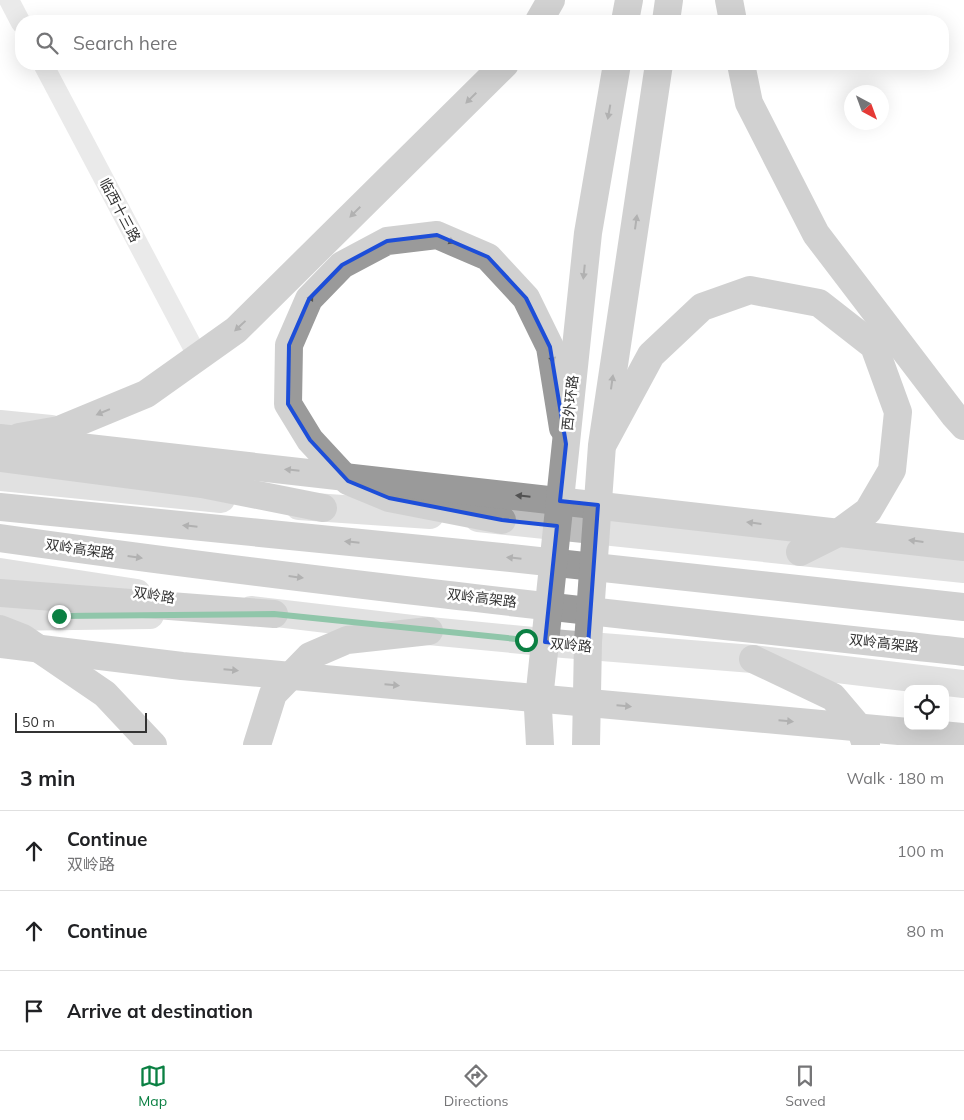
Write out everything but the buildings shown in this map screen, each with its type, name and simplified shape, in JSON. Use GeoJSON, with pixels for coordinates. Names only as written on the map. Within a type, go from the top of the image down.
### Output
{"type":"FeatureCollection","features":[{"type":"Feature","properties":{"kind":"highway"},"geometry":{"type":"LineString","coordinates":[[542,15],[551,0]]}},
{"type":"Feature","properties":{"kind":"highway"},"geometry":{"type":"LineString","coordinates":[[626,15],[629,0]]}},
{"type":"Feature","properties":{"kind":"highway"},"geometry":{"type":"LineString","coordinates":[[667,15],[669,0]]}},
{"type":"Feature","properties":{"kind":"highway"},"geometry":{"type":"LineString","coordinates":[[728,0],[732,15]]}},
{"type":"Feature","properties":{"kind":"highway"},"geometry":{"type":"LineString","coordinates":[[0,439],[60,430],[146,394],[236,330],[499,70]]}},
{"type":"Feature","properties":{"kind":"highway","name":"西外环路"},"geometry":{"type":"LineString","coordinates":[[540,745],[538,710],[588,233],[617,70]]}},
{"type":"Feature","properties":{"kind":"highway"},"geometry":{"type":"LineString","coordinates":[[586,745],[588,642],[602,445],[658,70]]}},
{"type":"Feature","properties":{"kind":"highway"},"geometry":{"type":"LineString","coordinates":[[742,70],[749,103],[816,234],[961,418]]}},
{"type":"Feature","properties":{"kind":"highway"},"geometry":{"type":"LineString","coordinates":[[502,520],[389,498],[348,481],[310,440],[288,404],[289,345],[309,298],[342,265],[387,241],[437,235],[488,257],[526,298],[550,347],[566,444]]}},
{"type":"Feature","properties":{"kind":"highway"},"geometry":{"type":"LineString","coordinates":[[602,445],[651,355],[702,307],[750,290],[819,303],[874,346],[898,412],[892,470],[868,511],[838,533],[800,552]]}},
{"type":"Feature","properties":{"kind":"highway"},"geometry":{"type":"LineString","coordinates":[[0,439],[964,547]]}},
{"type":"Feature","properties":{"kind":"highway"},"geometry":{"type":"LineString","coordinates":[[0,458],[202,484],[323,508]]}},
{"type":"Feature","properties":{"kind":"highway"},"geometry":{"type":"LineString","coordinates":[[0,507],[511,558],[964,607]]}},
{"type":"Feature","properties":{"kind":"highway","name":"双岭高架路"},"geometry":{"type":"LineString","coordinates":[[0,538],[181,563],[642,617],[964,652]]}},
{"type":"Feature","properties":{"kind":"highway"},"geometry":{"type":"LineString","coordinates":[[0,593],[274,614]]}},
{"type":"Feature","properties":{"kind":"highway"},"geometry":{"type":"LineString","coordinates":[[0,629],[23,638],[105,694],[153,745]]}},
{"type":"Feature","properties":{"kind":"highway"},"geometry":{"type":"LineString","coordinates":[[257,745],[273,694],[310,656],[346,640],[429,631]]}},
{"type":"Feature","properties":{"kind":"highway"},"geometry":{"type":"LineString","coordinates":[[588,642],[599,745]]}},
{"type":"Feature","properties":{"kind":"highway"},"geometry":{"type":"LineString","coordinates":[[0,644],[182,666],[964,737]]}},
{"type":"Feature","properties":{"kind":"highway"},"geometry":{"type":"LineString","coordinates":[[753,659],[832,697],[861,730],[866,745]]}},
{"type":"Feature","properties":{"kind":"highway"},"geometry":{"type":"LineString","coordinates":[[529,745],[538,710]]}},
{"type":"Feature","properties":{"kind":"main road"},"geometry":{"type":"LineString","coordinates":[[0,424],[60,430]]}},
{"type":"Feature","properties":{"kind":"main road"},"geometry":{"type":"LineString","coordinates":[[0,477],[65,485],[323,508],[502,520],[964,569]]}},
{"type":"Feature","properties":{"kind":"main road","name":"双岭路"},"geometry":{"type":"LineString","coordinates":[[0,572],[274,614],[564,644],[753,659],[964,684]]}},
{"type":"Feature","properties":{"kind":"main road"},"geometry":{"type":"LineString","coordinates":[[0,617],[274,614]]}},
{"type":"Feature","properties":{"kind":"street"},"geometry":{"type":"LineString","coordinates":[[9,0],[17,15]]}},
{"type":"Feature","properties":{"kind":"street","name":"临西十三路"},"geometry":{"type":"LineString","coordinates":[[46,70],[198,357]]}},
{"type":"Feature","properties":{"kind":"highlighted area"},"geometry":{"type":"Polygon","coordinates":[[[437,235],[488,257],[526,298],[550,347],[566,444],[560,501],[598,505],[588,646],[545,642],[557,526],[502,520],[389,498],[348,481],[310,440],[288,404],[289,345],[309,299],[342,265],[387,241],[437,235]]]}},
{"type":"Feature","properties":{"kind":"route"},"geometry":{"type":"LineString","coordinates":[[59,616],[274,614],[526,640]]}}]}
